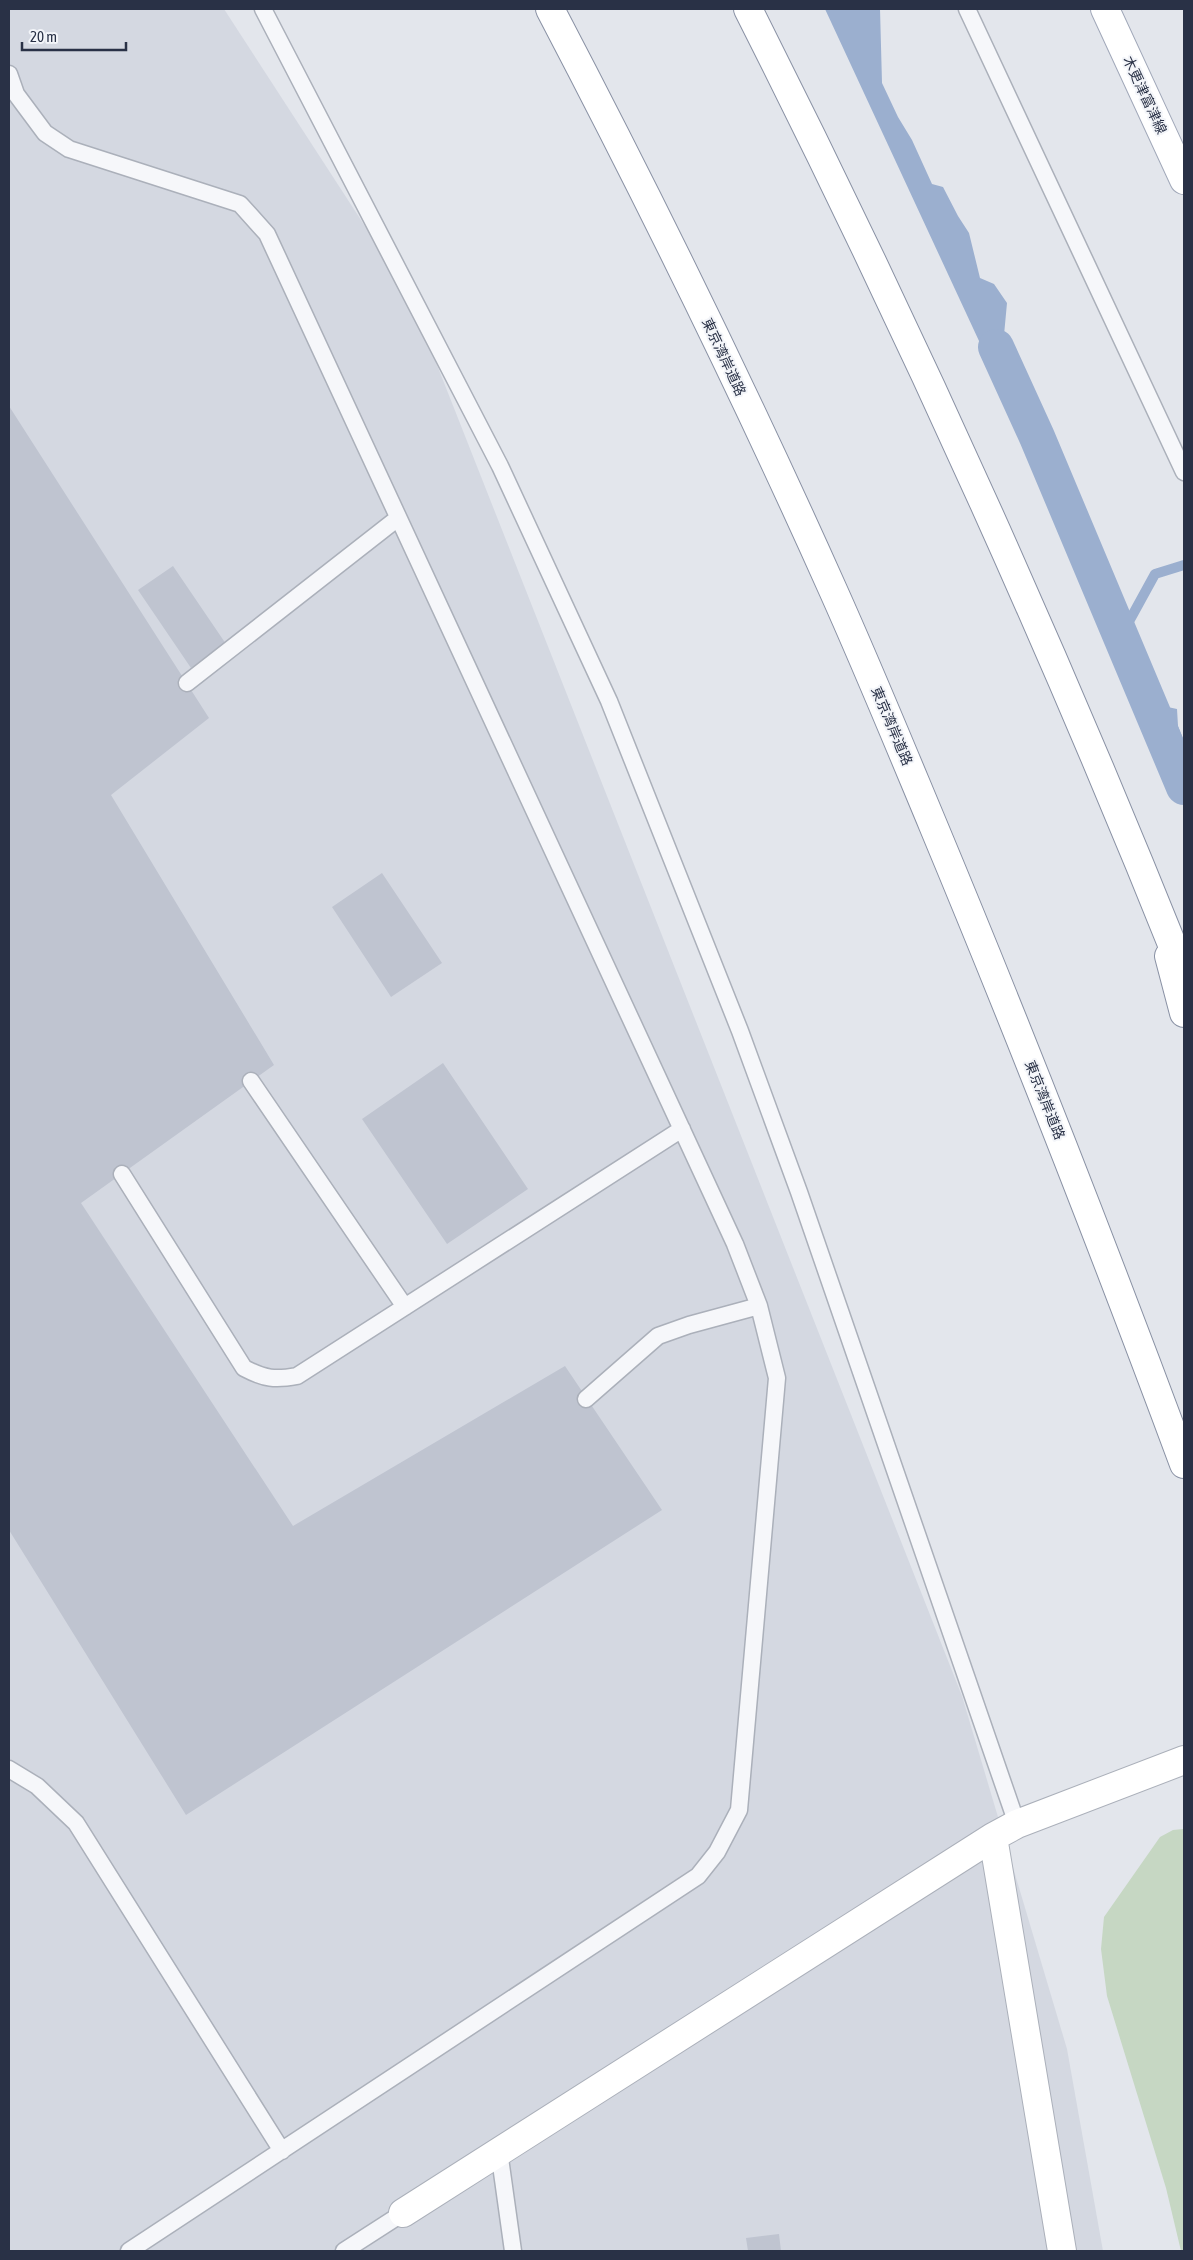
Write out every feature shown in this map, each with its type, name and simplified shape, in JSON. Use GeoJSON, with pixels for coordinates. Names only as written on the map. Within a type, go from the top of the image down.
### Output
{"type":"FeatureCollection","features":[{"type":"Feature","properties":{"kind":"main road","name":"東京湾岸道路"},"geometry":{"type":"LineString","coordinates":[[550,9],[607,117],[706,318],[863,658],[1014,1022],[1109,1262],[1184,1464]]}},
{"type":"Feature","properties":{"kind":"main road"},"geometry":{"type":"LineString","coordinates":[[748,9],[870,258],[966,466],[1064,684],[1184,974]]}},
{"type":"Feature","properties":{"kind":"main road","name":"木更津富津線"},"geometry":{"type":"LineString","coordinates":[[1105,9],[1184,180]]}},
{"type":"Feature","properties":{"kind":"main road"},"geometry":{"type":"LineString","coordinates":[[1155,901],[1184,1013]]}},
{"type":"Feature","properties":{"kind":"main road"},"geometry":{"type":"LineString","coordinates":[[403,2213],[993,1837],[1017,1824],[1184,1760]]}},
{"type":"Feature","properties":{"kind":"main road"},"geometry":{"type":"LineString","coordinates":[[993,1837],[1062,2251]]}},
{"type":"Feature","properties":{"kind":"lane"},"geometry":{"type":"LineString","coordinates":[[263,9],[500,466],[609,701],[740,1031],[796,1183],[1017,1824]]}},
{"type":"Feature","properties":{"kind":"lane"},"geometry":{"type":"LineString","coordinates":[[967,9],[1184,472]]}},
{"type":"Feature","properties":{"kind":"lane"},"geometry":{"type":"LineString","coordinates":[[9,74],[16,94],[45,133],[69,148],[240,204],[267,234],[735,1244],[759,1306],[777,1378],[739,1810],[717,1852],[698,1876],[129,2251]]}},
{"type":"Feature","properties":{"kind":"lane"},"geometry":{"type":"LineString","coordinates":[[186,683],[398,518]]}},
{"type":"Feature","properties":{"kind":"lane"},"geometry":{"type":"LineString","coordinates":[[251,1081],[405,1307]]}},
{"type":"Feature","properties":{"kind":"lane"},"geometry":{"type":"LineString","coordinates":[[122,1174],[244,1368],[260,1376],[277,1379],[298,1376],[682,1129]]}},
{"type":"Feature","properties":{"kind":"lane"},"geometry":{"type":"LineString","coordinates":[[586,1399],[658,1336],[689,1325],[759,1306]]}},
{"type":"Feature","properties":{"kind":"lane"},"geometry":{"type":"LineString","coordinates":[[9,1769],[37,1786],[76,1823],[282,2151]]}},
{"type":"Feature","properties":{"kind":"lane"},"geometry":{"type":"LineString","coordinates":[[499,2152],[513,2251]]}},
{"type":"Feature","properties":{"kind":"lane"},"geometry":{"type":"LineString","coordinates":[[344,2251],[403,2213]]}},
{"type":"Feature","properties":{"kind":"shaded area"},"geometry":{"type":"Polygon","coordinates":[[[9,9],[224,9],[409,294],[962,1696],[1067,2049],[1103,2251],[9,2251],[9,9]]]}},
{"type":"Feature","properties":{"kind":"green space"},"geometry":{"type":"Polygon","coordinates":[[[1183,1829],[1184,2251],[1181,2251],[1166,2188],[1107,1996],[1101,1949],[1104,1917],[1160,1837],[1173,1830],[1183,1829]]]}},
{"type":"Feature","properties":{"kind":"water"},"geometry":{"type":"Polygon","coordinates":[[[825,9],[880,9],[882,83],[898,117],[912,140],[932,184],[943,187],[969,233],[980,278],[994,284],[1007,303],[1004,335],[1027,386],[1005,397],[825,9]]]}},
{"type":"Feature","properties":{"kind":"water"},"geometry":{"type":"Polygon","coordinates":[[[1133,666],[1148,668],[1163,706],[1177,709],[1178,726],[1184,741],[1184,787],[1133,666]]]}},
{"type":"Feature","properties":{"kind":"building"},"geometry":{"type":"Polygon","coordinates":[[[9,406],[209,718],[111,795],[274,1065],[81,1203],[293,1526],[565,1366],[662,1510],[186,1815],[9,1530],[9,406]]]}},
{"type":"Feature","properties":{"kind":"building"},"geometry":{"type":"Polygon","coordinates":[[[173,566],[226,644],[191,668],[138,590],[173,566]]]}},
{"type":"Feature","properties":{"kind":"building"},"geometry":{"type":"Polygon","coordinates":[[[382,873],[442,963],[391,997],[332,907],[382,873]]]}},
{"type":"Feature","properties":{"kind":"building"},"geometry":{"type":"Polygon","coordinates":[[[443,1063],[528,1189],[447,1244],[362,1119],[443,1063]]]}},
{"type":"Feature","properties":{"kind":"building"},"geometry":{"type":"Polygon","coordinates":[[[779,2234],[781,2251],[748,2251],[746,2238],[779,2234]]]}},
{"type":"Feature","properties":{"kind":"waterway"},"geometry":{"type":"LineString","coordinates":[[996,347],[1037,437],[1184,787]]}},
{"type":"Feature","properties":{"kind":"waterway"},"geometry":{"type":"LineString","coordinates":[[1121,636],[1155,574],[1184,565]]}}]}
